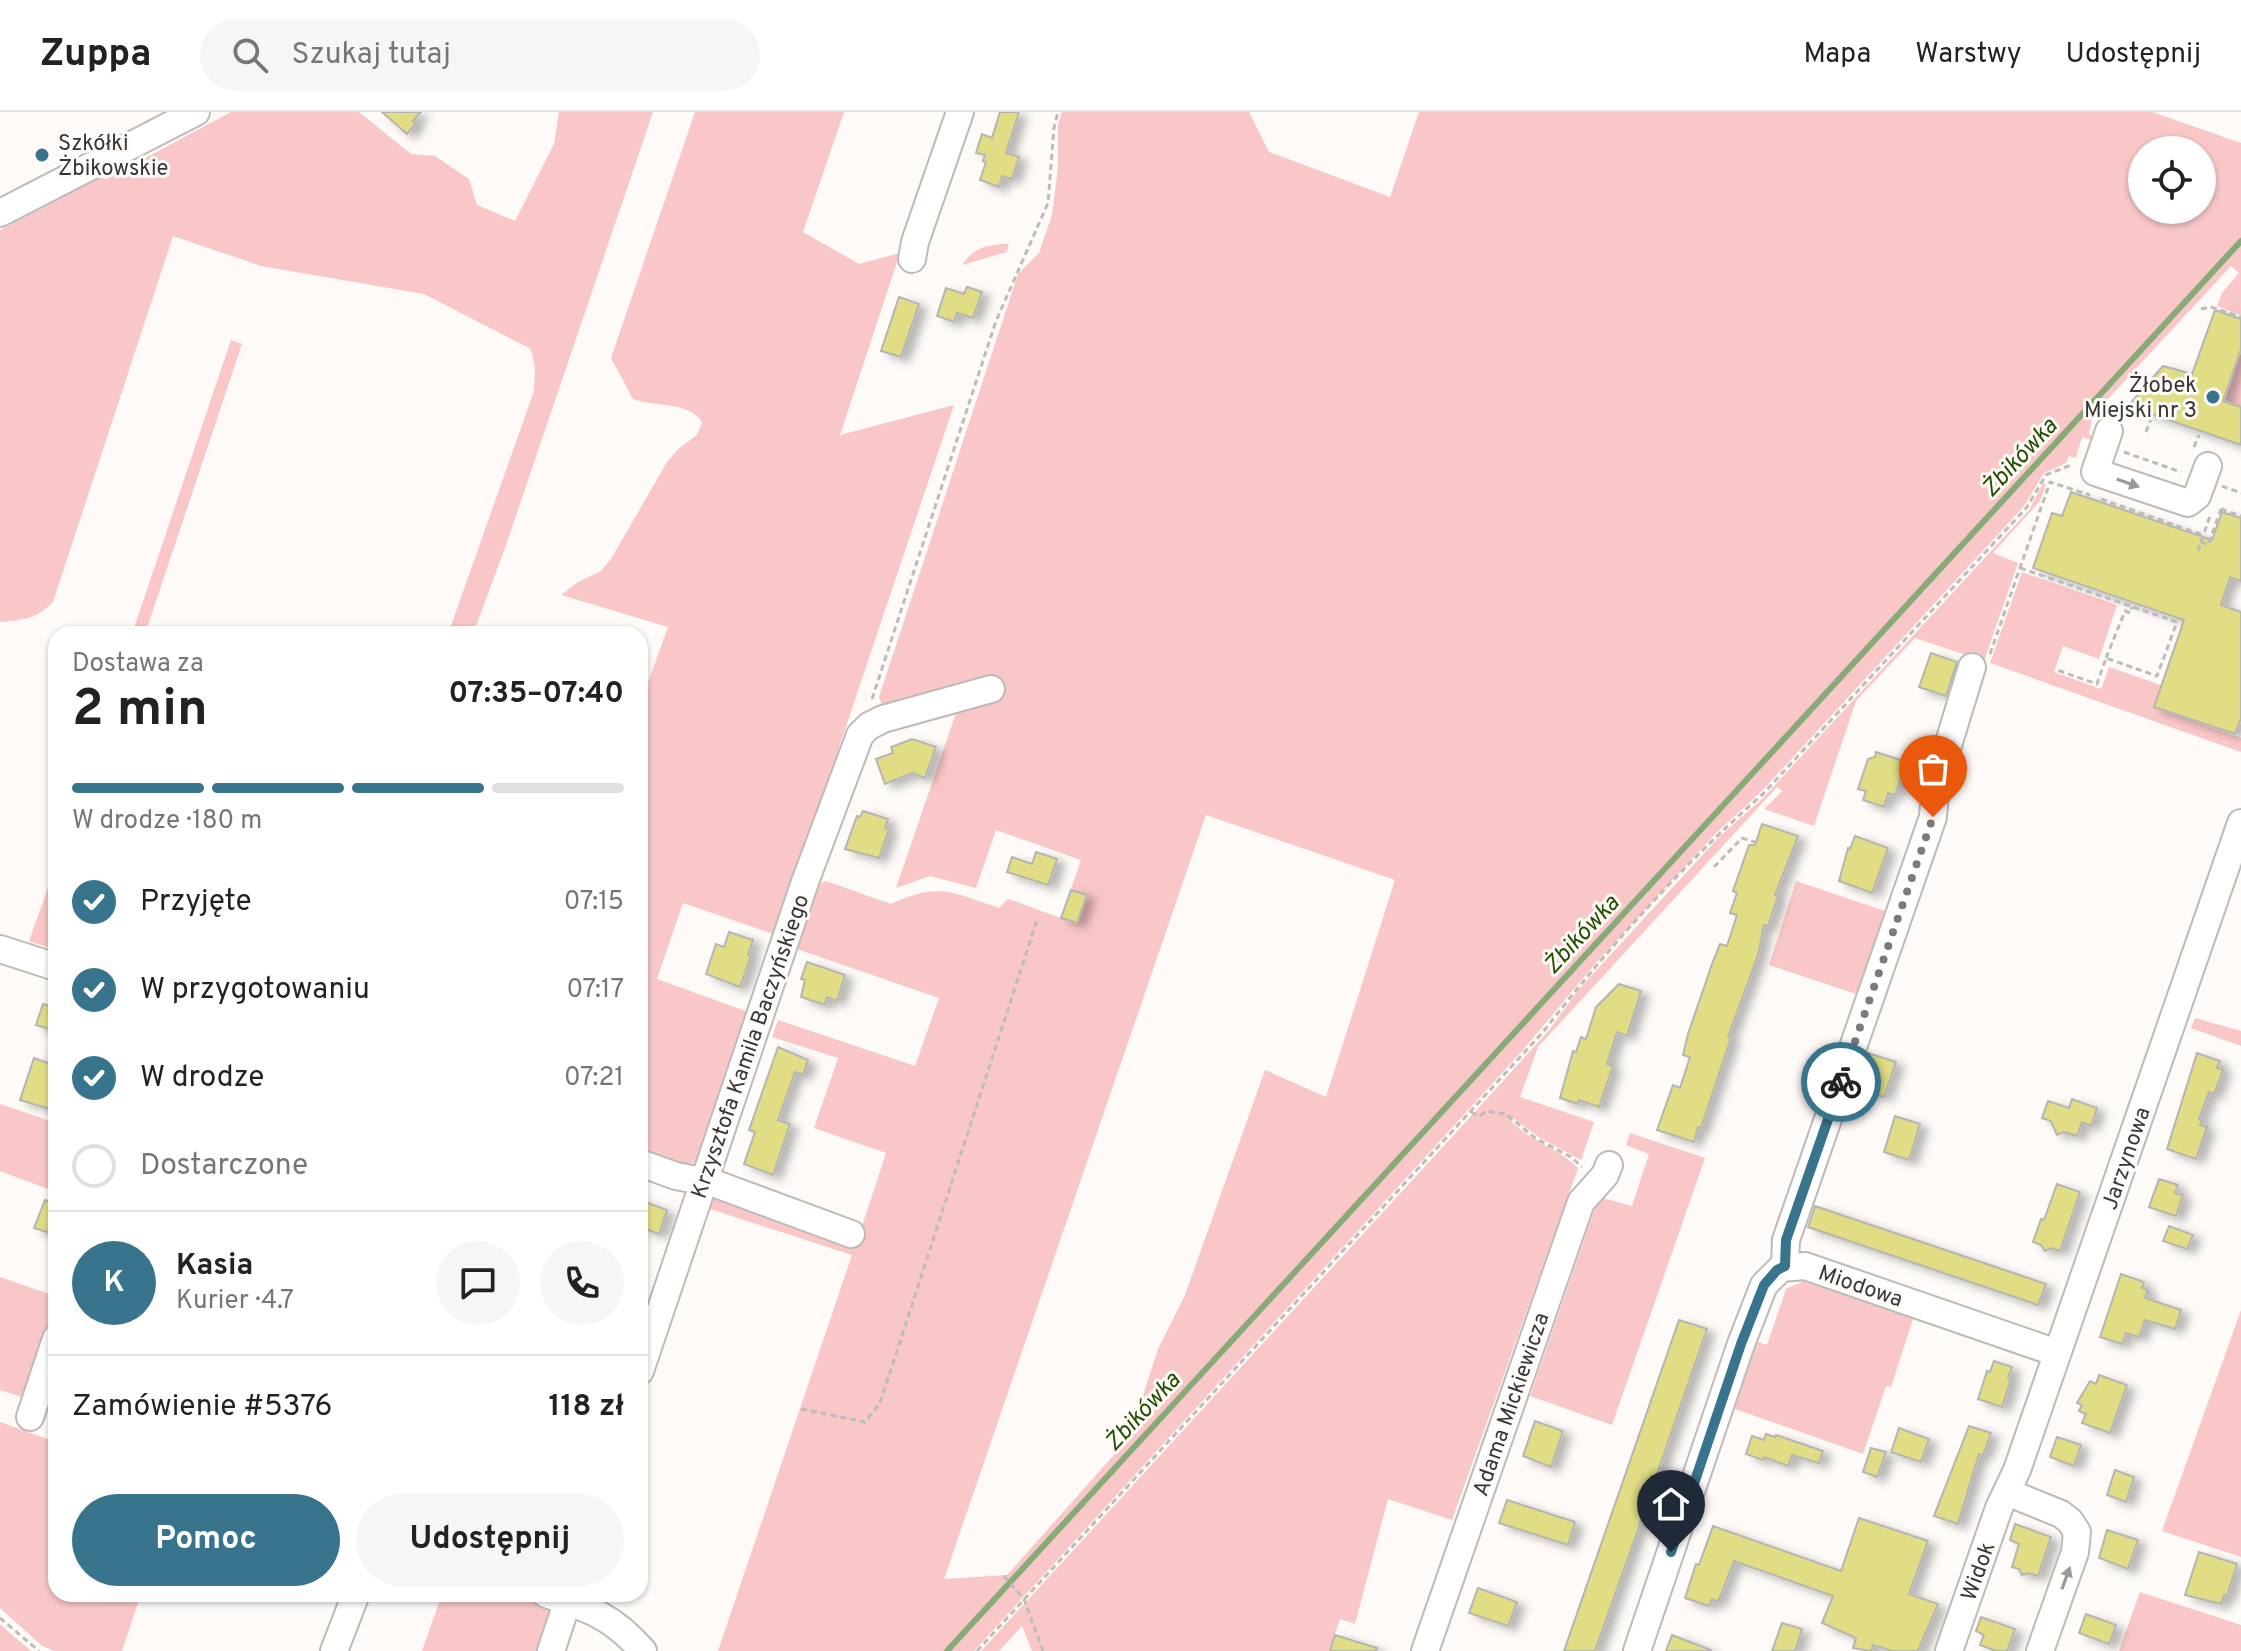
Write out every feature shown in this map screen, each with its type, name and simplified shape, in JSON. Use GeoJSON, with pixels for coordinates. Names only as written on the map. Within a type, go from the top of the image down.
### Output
{"type":"FeatureCollection","features":[{"type":"Feature","properties":{"kind":"street"},"geometry":{"type":"LineString","coordinates":[[0,213],[196,112]]}},
{"type":"Feature","properties":{"kind":"street"},"geometry":{"type":"LineString","coordinates":[[912,259],[915,242],[960,112]]}},
{"type":"Feature","properties":{"kind":"street"},"geometry":{"type":"LineString","coordinates":[[2111,440],[2095,472],[2188,503],[2197,496],[2202,468]]}},
{"type":"Feature","properties":{"kind":"street"},"geometry":{"type":"LineString","coordinates":[[1941,768],[1980,664]]}},
{"type":"Feature","properties":{"kind":"street"},"geometry":{"type":"LineString","coordinates":[[869,726],[883,719],[991,689]]}},
{"type":"Feature","properties":{"kind":"street","name":"Krzysztofa Kamila Baczyńskiego"},"geometry":{"type":"LineString","coordinates":[[648,1347],[853,748],[869,726]]}},
{"type":"Feature","properties":{"kind":"street"},"geometry":{"type":"LineString","coordinates":[[1637,1651],[1741,1344],[1768,1280],[1785,1266],[1786,1240],[1933,817],[1935,794]]}},
{"type":"Feature","properties":{"kind":"street","name":"Jarzynowa"},"geometry":{"type":"LineString","coordinates":[[2007,1492],[2241,823]]}},
{"type":"Feature","properties":{"kind":"street"},"geometry":{"type":"LineString","coordinates":[[0,949],[48,964]]}},
{"type":"Feature","properties":{"kind":"street","name":"Adama Mickiewicza"},"geometry":{"type":"LineString","coordinates":[[1425,1651],[1581,1202],[1605,1175],[1609,1165]]}},
{"type":"Feature","properties":{"kind":"street"},"geometry":{"type":"LineString","coordinates":[[648,1166],[703,1181],[851,1234]]}},
{"type":"Feature","properties":{"kind":"street","name":"Miodowa"},"geometry":{"type":"LineString","coordinates":[[1785,1266],[1805,1266],[2057,1353]]}},
{"type":"Feature","properties":{"kind":"street"},"geometry":{"type":"LineString","coordinates":[[30,1417],[48,1363]]}},
{"type":"Feature","properties":{"kind":"street"},"geometry":{"type":"LineString","coordinates":[[2007,1492],[2061,1514],[2077,1532],[2075,1552],[2040,1651]]}},
{"type":"Feature","properties":{"kind":"street","name":"Widok"},"geometry":{"type":"LineString","coordinates":[[1949,1651],[2007,1492]]}},
{"type":"Feature","properties":{"kind":"street"},"geometry":{"type":"LineString","coordinates":[[334,1651],[353,1602]]}},
{"type":"Feature","properties":{"kind":"street"},"geometry":{"type":"LineString","coordinates":[[551,1651],[561,1602]]}},
{"type":"Feature","properties":{"kind":"street"},"geometry":{"type":"LineString","coordinates":[[574,1602],[617,1624],[643,1651]]}},
{"type":"Feature","properties":{"kind":"path"},"geometry":{"type":"LineString","coordinates":[[869,726],[868,713],[996,321],[1048,203],[1058,112]]}},
{"type":"Feature","properties":{"kind":"path"},"geometry":{"type":"LineString","coordinates":[[2201,309],[2211,307],[2241,317]]}},
{"type":"Feature","properties":{"kind":"path"},"geometry":{"type":"LineString","coordinates":[[2146,432],[2151,419]]}},
{"type":"Feature","properties":{"kind":"path"},"geometry":{"type":"LineString","coordinates":[[2199,435],[2202,468]]}},
{"type":"Feature","properties":{"kind":"path"},"geometry":{"type":"LineString","coordinates":[[2111,440],[2202,468],[2241,493]]}},
{"type":"Feature","properties":{"kind":"path"},"geometry":{"type":"LineString","coordinates":[[977,1651],[1471,1112],[1543,1032],[1581,983],[1718,834],[1766,790],[2027,507],[2046,475],[2071,465]]}},
{"type":"Feature","properties":{"kind":"path"},"geometry":{"type":"LineString","coordinates":[[1980,664],[2020,568],[2050,482],[2203,536],[2198,551]]}},
{"type":"Feature","properties":{"kind":"path"},"geometry":{"type":"LineString","coordinates":[[2214,507],[2241,516]]}},
{"type":"Feature","properties":{"kind":"path"},"geometry":{"type":"LineString","coordinates":[[2201,542],[2208,545],[2221,509]]}},
{"type":"Feature","properties":{"kind":"path"},"geometry":{"type":"LineString","coordinates":[[2020,568],[2177,622],[2157,676],[2106,658]]}},
{"type":"Feature","properties":{"kind":"path"},"geometry":{"type":"LineString","coordinates":[[2057,670],[2097,684],[2125,611],[2130,613],[2132,607]]}},
{"type":"Feature","properties":{"kind":"path"},"geometry":{"type":"LineString","coordinates":[[1714,867],[1742,838],[1755,842]]}},
{"type":"Feature","properties":{"kind":"path"},"geometry":{"type":"LineString","coordinates":[[801,1409],[865,1422],[880,1403],[1038,917]]}},
{"type":"Feature","properties":{"kind":"path"},"geometry":{"type":"LineString","coordinates":[[1471,1112],[1479,1116],[1487,1111],[1506,1114],[1535,1138],[1576,1160],[1582,1167]]}},
{"type":"Feature","properties":{"kind":"path"},"geometry":{"type":"LineString","coordinates":[[1004,1576],[1024,1599],[1043,1651]]}},
{"type":"Feature","properties":{"kind":"path"},"geometry":{"type":"LineString","coordinates":[[0,1618],[39,1651]]}},
{"type":"Feature","properties":{"kind":"shaded area"},"geometry":{"type":"Polygon","coordinates":[[[231,112],[359,112],[411,154],[435,156],[469,179],[477,205],[515,221],[554,144],[559,112],[653,112],[476,626],[451,626],[534,391],[535,368],[531,349],[424,294],[261,266],[173,236],[53,602],[35,615],[0,622],[0,230],[99,177],[106,179],[231,112]]]}},
{"type":"Feature","properties":{"kind":"shaded area"},"geometry":{"type":"Polygon","coordinates":[[[695,112],[844,112],[803,232],[859,264],[900,253],[840,435],[954,405],[776,935],[683,903],[657,979],[748,1012],[699,1160],[677,1166],[648,1158],[648,683],[668,627],[561,595],[578,582],[601,571],[611,559],[667,462],[697,435],[702,422],[696,415],[680,408],[633,399],[611,358],[695,112]]]}},
{"type":"Feature","properties":{"kind":"shaded area"},"geometry":{"type":"Polygon","coordinates":[[[1062,112],[1249,112],[1269,152],[1390,197],[1419,112],[2152,112],[2241,143],[2241,315],[2217,306],[2222,293],[2239,273],[2231,266],[2093,415],[2089,433],[2096,441],[2082,437],[2076,458],[2069,456],[2066,463],[2044,473],[2024,506],[1761,792],[1716,833],[1595,964],[1523,1050],[974,1651],[718,1651],[852,1255],[707,1208],[712,1193],[851,1241],[863,1223],[886,1153],[814,1128],[838,1058],[772,1037],[778,1020],[915,1066],[939,998],[794,948],[815,886],[826,881],[891,904],[933,891],[957,894],[999,908],[1008,899],[1061,918],[1081,860],[996,830],[976,888],[930,876],[896,888],[957,710],[884,712],[879,697],[1018,274],[1039,253],[1052,215],[1058,167],[1058,124],[1062,112]],[[1206,815],[944,1579],[1007,1575],[1129,1438],[1158,1349],[1185,1295],[1265,1070],[1326,1097],[1395,880],[1206,815]]]}},
{"type":"Feature","properties":{"kind":"shaded area"},"geometry":{"type":"Polygon","coordinates":[[[1009,244],[1007,252],[962,265],[982,248],[1009,244]]]}},
{"type":"Feature","properties":{"kind":"shaded area"},"geometry":{"type":"Polygon","coordinates":[[[231,340],[242,344],[148,626],[135,626],[231,340]]]}},
{"type":"Feature","properties":{"kind":"shaded area"},"geometry":{"type":"Polygon","coordinates":[[[2241,351],[2241,407],[2225,400],[2241,351]]]}},
{"type":"Feature","properties":{"kind":"shaded area"},"geometry":{"type":"Polygon","coordinates":[[[2043,483],[2046,484],[2040,501],[1993,553],[2018,563],[1984,661],[1915,638],[1856,701],[1814,826],[1764,809],[1782,791],[1777,787],[1538,1047],[1520,1097],[1594,1122],[1581,1160],[1540,1138],[1513,1118],[1512,1122],[1520,1129],[1578,1168],[1452,1520],[1388,1499],[1355,1624],[1340,1619],[1329,1651],[1032,1651],[1022,1626],[999,1651],[981,1651],[1494,1091],[1549,1030],[1579,989],[1720,836],[1763,798],[2029,510],[2043,483]]]}},
{"type":"Feature","properties":{"kind":"shaded area"},"geometry":{"type":"Polygon","coordinates":[[[2022,572],[2117,605],[2099,659],[2063,646],[2054,672],[2101,689],[2109,667],[2161,685],[2154,707],[2241,738],[2241,752],[1990,663],[2022,572]]]}},
{"type":"Feature","properties":{"kind":"shaded area"},"geometry":{"type":"Polygon","coordinates":[[[1796,881],[1885,911],[1856,994],[1769,965],[1796,881]]]}},
{"type":"Feature","properties":{"kind":"shaded area"},"geometry":{"type":"Polygon","coordinates":[[[48,888],[48,947],[29,941],[48,888]]]}},
{"type":"Feature","properties":{"kind":"shaded area"},"geometry":{"type":"Polygon","coordinates":[[[2195,1018],[2241,1031],[2241,1046],[2191,1028],[2195,1018]]]}},
{"type":"Feature","properties":{"kind":"shaded area"},"geometry":{"type":"Polygon","coordinates":[[[0,1104],[48,1120],[48,1189],[0,1171],[0,1104]]]}},
{"type":"Feature","properties":{"kind":"shaded area"},"geometry":{"type":"Polygon","coordinates":[[[1630,1133],[1705,1158],[1612,1425],[1530,1396],[1599,1197],[1632,1206],[1649,1154],[1626,1145],[1630,1133]]]}},
{"type":"Feature","properties":{"kind":"shaded area"},"geometry":{"type":"Polygon","coordinates":[[[0,1277],[48,1294],[48,1334],[26,1398],[0,1390],[0,1277]]]}},
{"type":"Feature","properties":{"kind":"shaded area"},"geometry":{"type":"Polygon","coordinates":[[[1804,1281],[1913,1319],[1891,1387],[1886,1386],[1863,1454],[1735,1409],[1756,1341],[1767,1345],[1786,1289],[1804,1281]]]}},
{"type":"Feature","properties":{"kind":"shaded area"},"geometry":{"type":"Polygon","coordinates":[[[2241,1310],[2241,1557],[2162,1531],[2241,1310]]]}},
{"type":"Feature","properties":{"kind":"shaded area"},"geometry":{"type":"Polygon","coordinates":[[[0,1422],[48,1439],[48,1602],[138,1602],[122,1651],[54,1651],[41,1645],[0,1608],[0,1422]]]}},
{"type":"Feature","properties":{"kind":"shaded area"},"geometry":{"type":"Polygon","coordinates":[[[2140,1592],[2241,1625],[2241,1651],[2119,1651],[2140,1592]]]}},
{"type":"Feature","properties":{"kind":"shaded area"},"geometry":{"type":"Polygon","coordinates":[[[439,1602],[532,1602],[551,1608],[538,1651],[422,1651],[439,1602]]]}},
{"type":"Feature","properties":{"kind":"shaded area"},"geometry":{"type":"Polygon","coordinates":[[[1,1625],[31,1651],[0,1651],[1,1625]]]}},
{"type":"Feature","properties":{"kind":"building"},"geometry":{"type":"Polygon","coordinates":[[[382,112],[421,112],[407,134],[382,112]]]}},
{"type":"Feature","properties":{"kind":"building"},"geometry":{"type":"Polygon","coordinates":[[[1000,112],[1019,112],[1006,153],[1019,157],[1012,179],[1002,176],[999,187],[980,180],[985,155],[976,153],[982,134],[992,138],[1000,112]]]}},
{"type":"Feature","properties":{"kind":"building"},"geometry":{"type":"Polygon","coordinates":[[[967,287],[982,292],[973,318],[957,313],[954,322],[937,316],[946,288],[964,294],[967,287]]]}},
{"type":"Feature","properties":{"kind":"building"},"geometry":{"type":"Polygon","coordinates":[[[899,297],[919,304],[901,357],[881,351],[899,297]]]}},
{"type":"Feature","properties":{"kind":"building"},"geometry":{"type":"Polygon","coordinates":[[[2215,310],[2241,319],[2241,349],[2223,401],[2241,407],[2241,445],[2128,406],[2163,366],[2192,374],[2215,310]]]}},
{"type":"Feature","properties":{"kind":"building"},"geometry":{"type":"Polygon","coordinates":[[[2071,492],[2212,540],[2222,512],[2241,518],[2241,581],[2230,577],[2221,605],[2241,612],[2241,718],[2235,734],[2154,707],[2184,620],[2033,568],[2052,513],[2062,516],[2071,492]]]}},
{"type":"Feature","properties":{"kind":"building"},"geometry":{"type":"Polygon","coordinates":[[[1931,653],[1957,662],[1946,696],[1919,687],[1931,653]]]}},
{"type":"Feature","properties":{"kind":"building"},"geometry":{"type":"Polygon","coordinates":[[[912,739],[936,747],[925,778],[912,773],[885,784],[876,759],[893,753],[891,747],[912,739]]]}},
{"type":"Feature","properties":{"kind":"building"},"geometry":{"type":"Polygon","coordinates":[[[1876,752],[1906,762],[1895,795],[1888,793],[1884,807],[1863,800],[1866,791],[1858,789],[1868,759],[1875,757],[1876,752]]]}},
{"type":"Feature","properties":{"kind":"building"},"geometry":{"type":"Polygon","coordinates":[[[863,811],[888,819],[885,828],[889,829],[879,858],[845,849],[857,816],[860,817],[863,811]]]}},
{"type":"Feature","properties":{"kind":"building"},"geometry":{"type":"Polygon","coordinates":[[[1762,824],[1798,836],[1775,895],[1778,896],[1768,926],[1764,925],[1758,955],[1694,1142],[1657,1130],[1673,1085],[1680,1088],[1690,1057],[1683,1055],[1688,1034],[1720,944],[1727,946],[1737,915],[1730,913],[1737,893],[1733,891],[1749,845],[1755,845],[1762,824]]]}},
{"type":"Feature","properties":{"kind":"building"},"geometry":{"type":"Polygon","coordinates":[[[1855,836],[1888,848],[1872,893],[1839,881],[1848,848],[1855,836]]]}},
{"type":"Feature","properties":{"kind":"building"},"geometry":{"type":"Polygon","coordinates":[[[1036,852],[1057,859],[1048,885],[1007,872],[1012,857],[1032,864],[1036,852]]]}},
{"type":"Feature","properties":{"kind":"building"},"geometry":{"type":"Polygon","coordinates":[[[1071,890],[1087,895],[1077,923],[1061,918],[1071,890]]]}},
{"type":"Feature","properties":{"kind":"building"},"geometry":{"type":"Polygon","coordinates":[[[729,932],[753,940],[740,987],[706,974],[716,944],[724,947],[729,932]]]}},
{"type":"Feature","properties":{"kind":"building"},"geometry":{"type":"Polygon","coordinates":[[[807,962],[845,975],[837,1001],[827,997],[825,1005],[801,997],[805,980],[801,979],[807,962]]]}},
{"type":"Feature","properties":{"kind":"building"},"geometry":{"type":"Polygon","coordinates":[[[1619,984],[1641,991],[1627,1036],[1617,1032],[1607,1064],[1613,1066],[1599,1107],[1560,1098],[1573,1051],[1576,1052],[1581,1037],[1586,1039],[1596,1007],[1619,984]]]}},
{"type":"Feature","properties":{"kind":"building"},"geometry":{"type":"Polygon","coordinates":[[[43,1004],[48,1006],[48,1029],[36,1025],[43,1004]]]}},
{"type":"Feature","properties":{"kind":"building"},"geometry":{"type":"Polygon","coordinates":[[[778,1047],[808,1060],[803,1075],[795,1072],[778,1120],[790,1124],[773,1175],[744,1164],[755,1132],[749,1130],[778,1047]]]}},
{"type":"Feature","properties":{"kind":"building"},"geometry":{"type":"Polygon","coordinates":[[[1868,1053],[1896,1062],[1884,1097],[1856,1088],[1868,1053]]]}},
{"type":"Feature","properties":{"kind":"building"},"geometry":{"type":"Polygon","coordinates":[[[2197,1053],[2220,1061],[2217,1068],[2223,1070],[2214,1094],[2209,1092],[2199,1119],[2202,1120],[2200,1125],[2207,1127],[2196,1159],[2167,1149],[2197,1053]]]}},
{"type":"Feature","properties":{"kind":"building"},"geometry":{"type":"Polygon","coordinates":[[[34,1058],[48,1063],[48,1109],[20,1100],[34,1058]]]}},
{"type":"Feature","properties":{"kind":"building"},"geometry":{"type":"Polygon","coordinates":[[[2072,1099],[2097,1108],[2091,1126],[2082,1122],[2077,1136],[2064,1132],[2057,1135],[2051,1121],[2042,1118],[2048,1101],[2069,1108],[2072,1099]]]}},
{"type":"Feature","properties":{"kind":"building"},"geometry":{"type":"Polygon","coordinates":[[[1895,1116],[1920,1124],[1909,1160],[1884,1152],[1895,1116]]]}},
{"type":"Feature","properties":{"kind":"building"},"geometry":{"type":"Polygon","coordinates":[[[2159,1179],[2178,1185],[2175,1193],[2183,1195],[2176,1216],[2149,1207],[2159,1179]]]}},
{"type":"Feature","properties":{"kind":"building"},"geometry":{"type":"Polygon","coordinates":[[[2057,1184],[2080,1192],[2060,1251],[2051,1248],[2045,1251],[2033,1242],[2057,1184]]]}},
{"type":"Feature","properties":{"kind":"building"},"geometry":{"type":"Polygon","coordinates":[[[45,1200],[48,1201],[48,1232],[34,1228],[45,1200]]]}},
{"type":"Feature","properties":{"kind":"building"},"geometry":{"type":"Polygon","coordinates":[[[648,1203],[667,1210],[659,1234],[648,1230],[648,1203]]]}},
{"type":"Feature","properties":{"kind":"building"},"geometry":{"type":"Polygon","coordinates":[[[1815,1206],[2046,1284],[2038,1305],[1808,1227],[1815,1206]]]}},
{"type":"Feature","properties":{"kind":"building"},"geometry":{"type":"Polygon","coordinates":[[[2169,1226],[2193,1235],[2187,1249],[2163,1241],[2169,1226]]]}},
{"type":"Feature","properties":{"kind":"building"},"geometry":{"type":"Polygon","coordinates":[[[2121,1274],[2144,1282],[2142,1288],[2148,1290],[2145,1298],[2181,1310],[2175,1329],[2145,1320],[2139,1337],[2126,1333],[2122,1344],[2100,1337],[2121,1274]]]}},
{"type":"Feature","properties":{"kind":"building"},"geometry":{"type":"Polygon","coordinates":[[[1679,1320],[1707,1329],[1634,1541],[1595,1651],[1564,1651],[1679,1320]]]}},
{"type":"Feature","properties":{"kind":"building"},"geometry":{"type":"Polygon","coordinates":[[[1994,1361],[2012,1367],[2002,1407],[1978,1399],[1987,1371],[1990,1372],[1994,1361]]]}},
{"type":"Feature","properties":{"kind":"building"},"geometry":{"type":"Polygon","coordinates":[[[2099,1375],[2127,1385],[2110,1433],[2082,1423],[2086,1414],[2079,1411],[2082,1405],[2077,1403],[2090,1381],[2096,1384],[2099,1375]]]}},
{"type":"Feature","properties":{"kind":"building"},"geometry":{"type":"Polygon","coordinates":[[[1535,1421],[1563,1431],[1551,1467],[1523,1456],[1535,1421]]]}},
{"type":"Feature","properties":{"kind":"building"},"geometry":{"type":"Polygon","coordinates":[[[1969,1426],[1991,1433],[1983,1455],[1979,1454],[1958,1524],[1934,1516],[1969,1426]]]}},
{"type":"Feature","properties":{"kind":"building"},"geometry":{"type":"Polygon","coordinates":[[[1899,1428],[1929,1439],[1921,1462],[1891,1452],[1899,1428]]]}},
{"type":"Feature","properties":{"kind":"building"},"geometry":{"type":"Polygon","coordinates":[[[1766,1434],[1823,1451],[1819,1463],[1792,1455],[1788,1466],[1746,1454],[1752,1436],[1764,1440],[1766,1434]]]}},
{"type":"Feature","properties":{"kind":"building"},"geometry":{"type":"Polygon","coordinates":[[[2057,1437],[2081,1445],[2074,1466],[2050,1457],[2057,1437]]]}},
{"type":"Feature","properties":{"kind":"building"},"geometry":{"type":"Polygon","coordinates":[[[1871,1448],[1886,1452],[1877,1477],[1863,1472],[1871,1448]]]}},
{"type":"Feature","properties":{"kind":"building"},"geometry":{"type":"Polygon","coordinates":[[[2115,1470],[2134,1477],[2126,1502],[2107,1495],[2115,1470]]]}},
{"type":"Feature","properties":{"kind":"building"},"geometry":{"type":"Polygon","coordinates":[[[1507,1500],[1575,1522],[1568,1545],[1499,1523],[1507,1500]]]}},
{"type":"Feature","properties":{"kind":"building"},"geometry":{"type":"Polygon","coordinates":[[[1859,1518],[1928,1541],[1909,1594],[1938,1604],[1918,1651],[1892,1651],[1873,1645],[1871,1651],[1853,1648],[1856,1638],[1822,1623],[1833,1596],[1734,1561],[1718,1602],[1712,1599],[1709,1606],[1685,1598],[1713,1526],[1841,1571],[1859,1518]]]}},
{"type":"Feature","properties":{"kind":"building"},"geometry":{"type":"Polygon","coordinates":[[[2015,1524],[2051,1537],[2038,1576],[2022,1575],[2019,1569],[2012,1567],[2019,1544],[2010,1540],[2015,1524]]]}},
{"type":"Feature","properties":{"kind":"building"},"geometry":{"type":"Polygon","coordinates":[[[2107,1530],[2138,1540],[2128,1569],[2099,1558],[2107,1530]]]}},
{"type":"Feature","properties":{"kind":"building"},"geometry":{"type":"Polygon","coordinates":[[[2199,1552],[2237,1564],[2227,1596],[2224,1595],[2221,1604],[2185,1595],[2199,1552]]]}},
{"type":"Feature","properties":{"kind":"building"},"geometry":{"type":"Polygon","coordinates":[[[1478,1588],[1517,1602],[1508,1626],[1469,1613],[1478,1588]]]}},
{"type":"Feature","properties":{"kind":"building"},"geometry":{"type":"Polygon","coordinates":[[[2086,1614],[2116,1625],[2109,1644],[2079,1633],[2086,1614]]]}},
{"type":"Feature","properties":{"kind":"building"},"geometry":{"type":"Polygon","coordinates":[[[1981,1617],[2015,1629],[2007,1651],[1980,1645],[1984,1635],[1976,1631],[1981,1617]]]}},
{"type":"Feature","properties":{"kind":"building"},"geometry":{"type":"Polygon","coordinates":[[[1782,1623],[1802,1629],[1795,1651],[1772,1651],[1782,1623]]]}},
{"type":"Feature","properties":{"kind":"building"},"geometry":{"type":"Polygon","coordinates":[[[1335,1635],[1377,1648],[1376,1651],[1330,1651],[1335,1635]]]}},
{"type":"Feature","properties":{"kind":"building"},"geometry":{"type":"Polygon","coordinates":[[[1672,1635],[1711,1650],[1711,1651],[1666,1651],[1672,1635]]]}},
{"type":"Feature","properties":{"kind":"waterway","name":"Żbikówka"},"geometry":{"type":"LineString","coordinates":[[947,1651],[2241,241]]}},
{"type":"Feature","properties":{"kind":"way so far"},"geometry":{"type":"LineString","coordinates":[[1841,1082],[1933,817]]}},
{"type":"Feature","properties":{"kind":"place","name":"Szkółki Żbikowskie"},"geometry":{"type":"Point","coordinates":[42,155]}},
{"type":"Feature","properties":{"kind":"place","name":"Żłobek Miejski nr 3"},"geometry":{"type":"Point","coordinates":[2213,397]}},
{"type":"Feature","properties":{"kind":"route"},"geometry":{"type":"LineString","coordinates":[[1671,1552],[1764,1285],[1777,1270],[1785,1266],[1786,1240],[1841,1082]]}}]}
